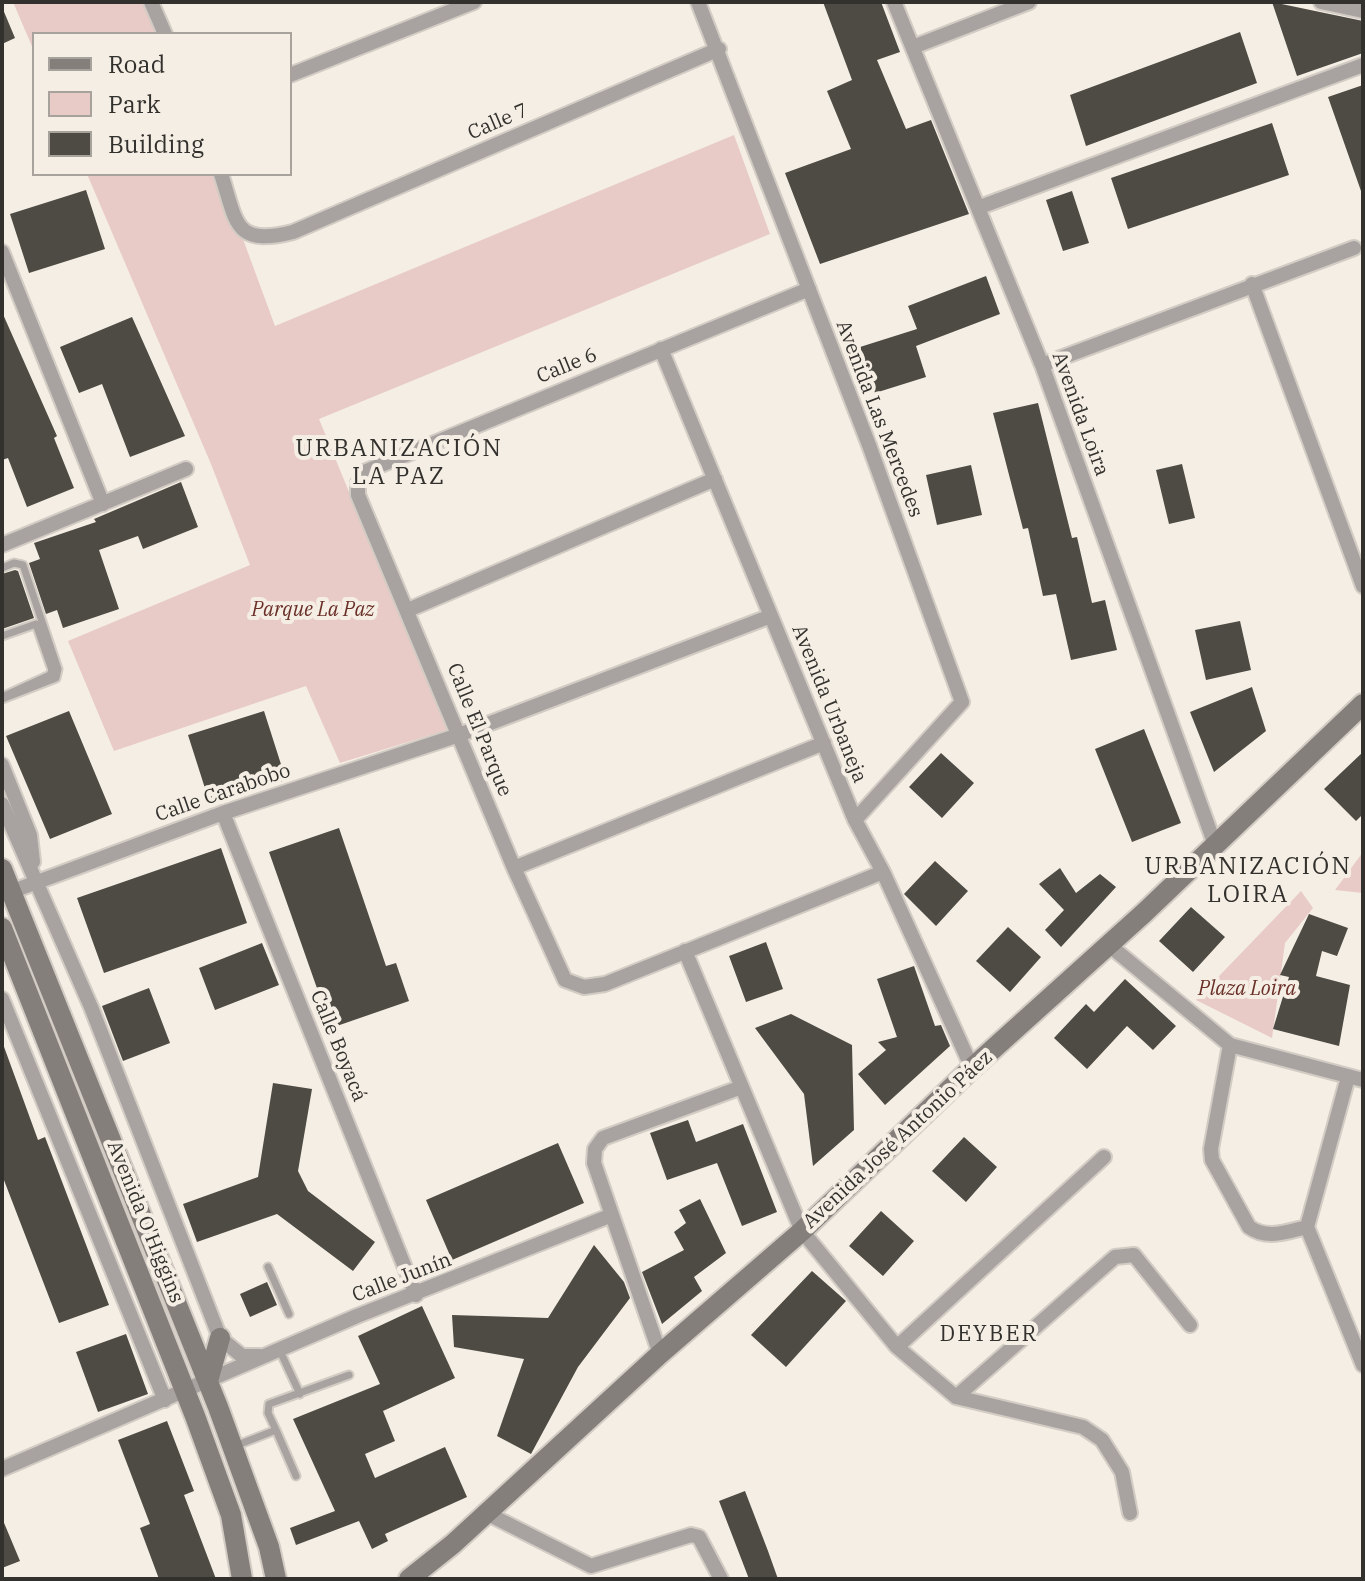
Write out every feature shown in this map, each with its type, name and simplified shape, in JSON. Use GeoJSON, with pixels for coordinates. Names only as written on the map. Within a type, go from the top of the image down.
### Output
{"type":"FeatureCollection","features":[{"type":"Feature","properties":{"kind":"main road","name":"Avenida José Antonio Páez"},"geometry":{"type":"LineString","coordinates":[[417,1576],[660,1354],[802,1231],[972,1068],[1109,945],[1363,704]]}},
{"type":"Feature","properties":{"kind":"main road","name":"Avenida O'Higgins"},"geometry":{"type":"LineString","coordinates":[[2,869],[7,893],[208,1381],[269,1547],[276,1579]]}},
{"type":"Feature","properties":{"kind":"main road","name":"Avenida O'Higgins"},"geometry":{"type":"LineString","coordinates":[[2,928],[186,1391],[231,1515],[241,1577]]}},
{"type":"Feature","properties":{"kind":"main road"},"geometry":{"type":"LineString","coordinates":[[208,1381],[220,1338]]}},
{"type":"Feature","properties":{"kind":"main road"},"geometry":{"type":"LineString","coordinates":[[269,1547],[287,1579]]}},
{"type":"Feature","properties":{"kind":"street"},"geometry":{"type":"LineString","coordinates":[[151,2],[164,32]]}},
{"type":"Feature","properties":{"kind":"street"},"geometry":{"type":"LineString","coordinates":[[292,74],[474,2]]}},
{"type":"Feature","properties":{"kind":"street","name":"Avenida Las Mercedes"},"geometry":{"type":"LineString","coordinates":[[698,2],[719,49],[962,702],[855,820]]}},
{"type":"Feature","properties":{"kind":"street","name":"Avenida Loira"},"geometry":{"type":"LineString","coordinates":[[894,2],[942,127],[1042,365],[1215,845]]}},
{"type":"Feature","properties":{"kind":"street"},"geometry":{"type":"LineString","coordinates":[[913,47],[1029,2]]}},
{"type":"Feature","properties":{"kind":"street"},"geometry":{"type":"LineString","coordinates":[[1321,2],[1363,11]]}},
{"type":"Feature","properties":{"kind":"street","name":"Calle 7"},"geometry":{"type":"LineString","coordinates":[[222,176],[238,225],[252,238],[265,239],[293,232],[719,49]]}},
{"type":"Feature","properties":{"kind":"street"},"geometry":{"type":"LineString","coordinates":[[974,205],[1363,65]]}},
{"type":"Feature","properties":{"kind":"street"},"geometry":{"type":"LineString","coordinates":[[1042,365],[1354,248]]}},
{"type":"Feature","properties":{"kind":"street"},"geometry":{"type":"LineString","coordinates":[[2,252],[103,504]]}},
{"type":"Feature","properties":{"kind":"street"},"geometry":{"type":"LineString","coordinates":[[1252,284],[1363,586]]}},
{"type":"Feature","properties":{"kind":"street","name":"Calle 6"},"geometry":{"type":"LineString","coordinates":[[358,495],[358,483],[364,472],[809,289]]}},
{"type":"Feature","properties":{"kind":"street","name":"Avenida Urbaneja"},"geometry":{"type":"LineString","coordinates":[[661,349],[855,820],[883,872],[972,1068]]}},
{"type":"Feature","properties":{"kind":"street"},"geometry":{"type":"LineString","coordinates":[[2,545],[186,469]]}},
{"type":"Feature","properties":{"kind":"street"},"geometry":{"type":"LineString","coordinates":[[408,610],[715,479]]}},
{"type":"Feature","properties":{"kind":"street","name":"Calle El Parque"},"geometry":{"type":"LineString","coordinates":[[358,495],[514,868],[565,980],[584,987],[605,984],[685,951]]}},
{"type":"Feature","properties":{"kind":"street","name":"Calle Carabobo"},"geometry":{"type":"LineString","coordinates":[[7,893],[223,813],[459,735],[771,616]]}},
{"type":"Feature","properties":{"kind":"street"},"geometry":{"type":"LineString","coordinates":[[514,868],[824,743]]}},
{"type":"Feature","properties":{"kind":"street"},"geometry":{"type":"LineString","coordinates":[[2,765],[30,835],[36,882]]}},
{"type":"Feature","properties":{"kind":"street","name":"Avenida O'Higgins"},"geometry":{"type":"LineString","coordinates":[[2,804],[91,1007],[220,1338]]}},
{"type":"Feature","properties":{"kind":"street","name":"Calle Boyacá"},"geometry":{"type":"LineString","coordinates":[[223,813],[416,1295]]}},
{"type":"Feature","properties":{"kind":"street"},"geometry":{"type":"LineString","coordinates":[[883,872],[685,951],[739,1088],[802,1231],[897,1347],[956,1397],[1083,1427],[1102,1440],[1122,1472],[1130,1513]]}},
{"type":"Feature","properties":{"kind":"street"},"geometry":{"type":"LineString","coordinates":[[1109,945],[1230,1045],[1363,1080]]}},
{"type":"Feature","properties":{"kind":"street"},"geometry":{"type":"LineString","coordinates":[[2,999],[165,1400]]}},
{"type":"Feature","properties":{"kind":"street"},"geometry":{"type":"LineString","coordinates":[[1230,1045],[1211,1138],[1212,1160],[1249,1227],[1256,1232],[1269,1236],[1307,1227]]}},
{"type":"Feature","properties":{"kind":"street"},"geometry":{"type":"LineString","coordinates":[[1348,1077],[1307,1227],[1363,1365]]}},
{"type":"Feature","properties":{"kind":"street"},"geometry":{"type":"LineString","coordinates":[[660,1354],[594,1163],[595,1149],[603,1138],[739,1088]]}},
{"type":"Feature","properties":{"kind":"street"},"geometry":{"type":"LineString","coordinates":[[897,1347],[1104,1157]]}},
{"type":"Feature","properties":{"kind":"street","name":"Calle Junín"},"geometry":{"type":"LineString","coordinates":[[2,1469],[274,1353],[612,1215]]}},
{"type":"Feature","properties":{"kind":"street"},"geometry":{"type":"LineString","coordinates":[[956,1397],[1115,1257],[1134,1255],[1190,1325]]}},
{"type":"Feature","properties":{"kind":"street"},"geometry":{"type":"LineString","coordinates":[[220,1338],[242,1356],[274,1353]]}},
{"type":"Feature","properties":{"kind":"street"},"geometry":{"type":"LineString","coordinates":[[155,1376],[186,1391]]}},
{"type":"Feature","properties":{"kind":"street"},"geometry":{"type":"LineString","coordinates":[[488,1514],[588,1572],[691,1535],[705,1542],[721,1579]]}},
{"type":"Feature","properties":{"kind":"lane"},"geometry":{"type":"LineString","coordinates":[[2,568],[14,563],[23,565],[58,669],[56,678],[2,698]]}},
{"type":"Feature","properties":{"kind":"lane"},"geometry":{"type":"LineString","coordinates":[[2,636],[33,624],[39,626],[52,673],[2,698]]}},
{"type":"Feature","properties":{"kind":"lane"},"geometry":{"type":"LineString","coordinates":[[268,1267],[289,1314]]}},
{"type":"Feature","properties":{"kind":"lane"},"geometry":{"type":"LineString","coordinates":[[274,1353],[300,1394]]}},
{"type":"Feature","properties":{"kind":"lane"},"geometry":{"type":"LineString","coordinates":[[296,1476],[268,1413],[269,1404],[349,1375]]}},
{"type":"Feature","properties":{"kind":"lane"},"geometry":{"type":"LineString","coordinates":[[233,1446],[276,1430]]}},
{"type":"Feature","properties":{"kind":"green space"},"geometry":{"type":"Polygon","coordinates":[[[13,2],[150,2],[162,32],[32,32],[32,46],[13,2]]]}},
{"type":"Feature","properties":{"kind":"green space","name":"Parque La Paz"},"geometry":{"type":"Polygon","coordinates":[[[734,135],[770,234],[319,419],[447,730],[340,763],[306,686],[114,751],[68,641],[250,565],[211,464],[88,176],[220,176],[275,326],[734,135]]]}},
{"type":"Feature","properties":{"kind":"green space"},"geometry":{"type":"Polygon","coordinates":[[[1363,852],[1363,893],[1335,890],[1363,852]]]}},
{"type":"Feature","properties":{"kind":"green space","name":"Plaza Loira"},"geometry":{"type":"Polygon","coordinates":[[[1301,891],[1313,908],[1285,943],[1272,1038],[1196,1000],[1301,891]]]}},
{"type":"Feature","properties":{"kind":"building"},"geometry":{"type":"Polygon","coordinates":[[[823,2],[881,2],[900,52],[877,60],[906,129],[931,120],[969,214],[820,264],[785,173],[851,149],[827,91],[852,80],[823,2]]]}},
{"type":"Feature","properties":{"kind":"building"},"geometry":{"type":"Polygon","coordinates":[[[1272,2],[1363,21],[1363,53],[1297,76],[1272,2]]]}},
{"type":"Feature","properties":{"kind":"building"},"geometry":{"type":"Polygon","coordinates":[[[2,7],[15,38],[2,44],[2,7]]]}},
{"type":"Feature","properties":{"kind":"building"},"geometry":{"type":"Polygon","coordinates":[[[1240,32],[1257,83],[1086,146],[1070,95],[1240,32]]]}},
{"type":"Feature","properties":{"kind":"building"},"geometry":{"type":"Polygon","coordinates":[[[1363,85],[1363,191],[1361,191],[1328,97],[1363,85]]]}},
{"type":"Feature","properties":{"kind":"building"},"geometry":{"type":"Polygon","coordinates":[[[1272,123],[1289,175],[1128,229],[1111,178],[1272,123]]]}},
{"type":"Feature","properties":{"kind":"building"},"geometry":{"type":"Polygon","coordinates":[[[86,190],[105,249],[29,273],[10,214],[86,190]]]}},
{"type":"Feature","properties":{"kind":"building"},"geometry":{"type":"Polygon","coordinates":[[[1072,191],[1089,243],[1063,251],[1046,200],[1072,191]]]}},
{"type":"Feature","properties":{"kind":"building"},"geometry":{"type":"Polygon","coordinates":[[[986,276],[1000,314],[916,346],[926,377],[875,393],[860,347],[917,329],[908,306],[986,276]]]}},
{"type":"Feature","properties":{"kind":"building"},"geometry":{"type":"Polygon","coordinates":[[[2,312],[57,436],[54,438],[74,488],[27,507],[8,458],[2,460],[2,312]]]}},
{"type":"Feature","properties":{"kind":"building"},"geometry":{"type":"Polygon","coordinates":[[[132,317],[185,436],[130,457],[102,384],[79,393],[60,347],[132,317]]]}},
{"type":"Feature","properties":{"kind":"building"},"geometry":{"type":"Polygon","coordinates":[[[1038,403],[1072,538],[1077,537],[1092,603],[1105,600],[1117,650],[1071,660],[1056,594],[1043,596],[1028,528],[1023,529],[993,413],[1038,403]]]}},
{"type":"Feature","properties":{"kind":"building"},"geometry":{"type":"Polygon","coordinates":[[[1182,464],[1195,518],[1169,524],[1156,470],[1182,464]]]}},
{"type":"Feature","properties":{"kind":"building"},"geometry":{"type":"Polygon","coordinates":[[[971,465],[982,515],[937,525],[926,475],[971,465]]]}},
{"type":"Feature","properties":{"kind":"building"},"geometry":{"type":"Polygon","coordinates":[[[181,482],[198,527],[143,549],[138,536],[99,550],[119,609],[63,628],[57,610],[46,614],[29,563],[40,559],[34,543],[96,522],[94,519],[181,482]]]}},
{"type":"Feature","properties":{"kind":"building"},"geometry":{"type":"Polygon","coordinates":[[[18,571],[34,618],[2,629],[2,574],[18,571]]]}},
{"type":"Feature","properties":{"kind":"building"},"geometry":{"type":"Polygon","coordinates":[[[1240,621],[1251,670],[1206,680],[1195,630],[1240,621]]]}},
{"type":"Feature","properties":{"kind":"building"},"geometry":{"type":"Polygon","coordinates":[[[1252,687],[1266,731],[1214,772],[1190,712],[1252,687]]]}},
{"type":"Feature","properties":{"kind":"building"},"geometry":{"type":"Polygon","coordinates":[[[69,711],[112,814],[50,839],[6,736],[69,711]]]}},
{"type":"Feature","properties":{"kind":"building"},"geometry":{"type":"Polygon","coordinates":[[[264,711],[286,780],[210,804],[188,735],[264,711]]]}},
{"type":"Feature","properties":{"kind":"building"},"geometry":{"type":"Polygon","coordinates":[[[1144,729],[1181,823],[1132,842],[1095,749],[1144,729]]]}},
{"type":"Feature","properties":{"kind":"building"},"geometry":{"type":"Polygon","coordinates":[[[1363,752],[1363,814],[1356,821],[1324,789],[1363,752]]]}},
{"type":"Feature","properties":{"kind":"building"},"geometry":{"type":"Polygon","coordinates":[[[941,753],[974,783],[942,818],[909,787],[941,753]]]}},
{"type":"Feature","properties":{"kind":"building"},"geometry":{"type":"Polygon","coordinates":[[[339,828],[386,966],[396,963],[409,1001],[331,1028],[269,852],[339,828]]]}},
{"type":"Feature","properties":{"kind":"building"},"geometry":{"type":"Polygon","coordinates":[[[221,848],[247,923],[104,973],[77,898],[221,848]]]}},
{"type":"Feature","properties":{"kind":"building"},"geometry":{"type":"Polygon","coordinates":[[[935,861],[968,891],[936,926],[904,894],[935,861]]]}},
{"type":"Feature","properties":{"kind":"building"},"geometry":{"type":"Polygon","coordinates":[[[1060,868],[1076,893],[1100,874],[1116,887],[1061,947],[1045,930],[1064,910],[1039,884],[1060,868]]]}},
{"type":"Feature","properties":{"kind":"building"},"geometry":{"type":"Polygon","coordinates":[[[1191,907],[1225,937],[1193,972],[1159,941],[1191,907]]]}},
{"type":"Feature","properties":{"kind":"building"},"geometry":{"type":"Polygon","coordinates":[[[1309,914],[1348,928],[1337,956],[1322,951],[1316,976],[1350,985],[1339,1046],[1273,1029],[1289,977],[1280,975],[1309,914]]]}},
{"type":"Feature","properties":{"kind":"building"},"geometry":{"type":"Polygon","coordinates":[[[1008,927],[1041,957],[1010,992],[976,961],[1008,927]]]}},
{"type":"Feature","properties":{"kind":"building"},"geometry":{"type":"Polygon","coordinates":[[[766,942],[783,989],[746,1002],[729,956],[766,942]]]}},
{"type":"Feature","properties":{"kind":"building"},"geometry":{"type":"Polygon","coordinates":[[[262,943],[279,985],[215,1010],[199,968],[262,943]]]}},
{"type":"Feature","properties":{"kind":"building"},"geometry":{"type":"Polygon","coordinates":[[[914,966],[935,1026],[941,1025],[950,1046],[885,1105],[858,1074],[886,1050],[878,1042],[897,1037],[877,979],[914,966]]]}},
{"type":"Feature","properties":{"kind":"building"},"geometry":{"type":"Polygon","coordinates":[[[1125,979],[1176,1026],[1153,1050],[1127,1026],[1087,1069],[1054,1038],[1086,1004],[1094,1012],[1125,979]]]}},
{"type":"Feature","properties":{"kind":"building"},"geometry":{"type":"Polygon","coordinates":[[[149,988],[170,1043],[123,1061],[102,1006],[149,988]]]}},
{"type":"Feature","properties":{"kind":"building"},"geometry":{"type":"Polygon","coordinates":[[[791,1014],[852,1045],[854,1130],[813,1166],[804,1094],[755,1028],[791,1014]]]}},
{"type":"Feature","properties":{"kind":"building"},"geometry":{"type":"Polygon","coordinates":[[[3,1044],[38,1140],[45,1137],[109,1305],[59,1323],[2,1175],[3,1044]]]}},
{"type":"Feature","properties":{"kind":"building"},"geometry":{"type":"Polygon","coordinates":[[[273,1083],[312,1089],[298,1171],[308,1191],[375,1242],[353,1271],[277,1214],[197,1242],[183,1204],[258,1177],[273,1083]]]}},
{"type":"Feature","properties":{"kind":"building"},"geometry":{"type":"Polygon","coordinates":[[[688,1120],[696,1142],[743,1124],[777,1212],[742,1226],[717,1163],[667,1180],[650,1133],[688,1120]]]}},
{"type":"Feature","properties":{"kind":"building"},"geometry":{"type":"Polygon","coordinates":[[[964,1137],[997,1167],[966,1202],[932,1171],[964,1137]]]}},
{"type":"Feature","properties":{"kind":"building"},"geometry":{"type":"Polygon","coordinates":[[[558,1143],[584,1203],[452,1260],[426,1200],[558,1143]]]}},
{"type":"Feature","properties":{"kind":"building"},"geometry":{"type":"Polygon","coordinates":[[[700,1199],[726,1253],[694,1277],[702,1291],[662,1324],[642,1272],[684,1250],[674,1232],[686,1223],[679,1210],[700,1199]]]}},
{"type":"Feature","properties":{"kind":"building"},"geometry":{"type":"Polygon","coordinates":[[[881,1211],[914,1241],[883,1276],[849,1246],[881,1211]]]}},
{"type":"Feature","properties":{"kind":"building"},"geometry":{"type":"Polygon","coordinates":[[[594,1245],[624,1282],[630,1298],[578,1367],[531,1454],[497,1436],[524,1359],[454,1347],[452,1315],[548,1318],[594,1245]]]}},
{"type":"Feature","properties":{"kind":"building"},"geometry":{"type":"Polygon","coordinates":[[[812,1271],[846,1301],[786,1367],[751,1335],[812,1271]]]}},
{"type":"Feature","properties":{"kind":"building"},"geometry":{"type":"Polygon","coordinates":[[[267,1282],[277,1305],[250,1317],[240,1294],[267,1282]]]}},
{"type":"Feature","properties":{"kind":"building"},"geometry":{"type":"Polygon","coordinates":[[[422,1306],[455,1378],[383,1411],[395,1441],[365,1454],[375,1478],[445,1447],[467,1497],[385,1534],[388,1541],[372,1549],[359,1521],[296,1545],[290,1528],[335,1511],[293,1419],[380,1384],[358,1336],[422,1306]]]}},
{"type":"Feature","properties":{"kind":"building"},"geometry":{"type":"Polygon","coordinates":[[[126,1334],[148,1394],[98,1412],[76,1352],[126,1334]]]}},
{"type":"Feature","properties":{"kind":"building"},"geometry":{"type":"Polygon","coordinates":[[[167,1421],[194,1491],[184,1495],[216,1579],[159,1579],[140,1528],[150,1524],[118,1440],[167,1421]]]}},
{"type":"Feature","properties":{"kind":"building"},"geometry":{"type":"Polygon","coordinates":[[[745,1491],[778,1579],[749,1579],[719,1501],[745,1491]]]}},
{"type":"Feature","properties":{"kind":"building"},"geometry":{"type":"Polygon","coordinates":[[[2,1518],[20,1561],[2,1568],[2,1518]]]}},
{"type":"Feature","properties":{"kind":"district","name":"URBANIZACIÓN LA PAZ"},"geometry":{"type":"Point","coordinates":[399,463]}},
{"type":"Feature","properties":{"kind":"district","name":"URBANIZACIÓN LOIRA"},"geometry":{"type":"Point","coordinates":[1248,881]}},
{"type":"Feature","properties":{"kind":"district","name":"DEYBER"},"geometry":{"type":"Point","coordinates":[989,1335]}}]}
